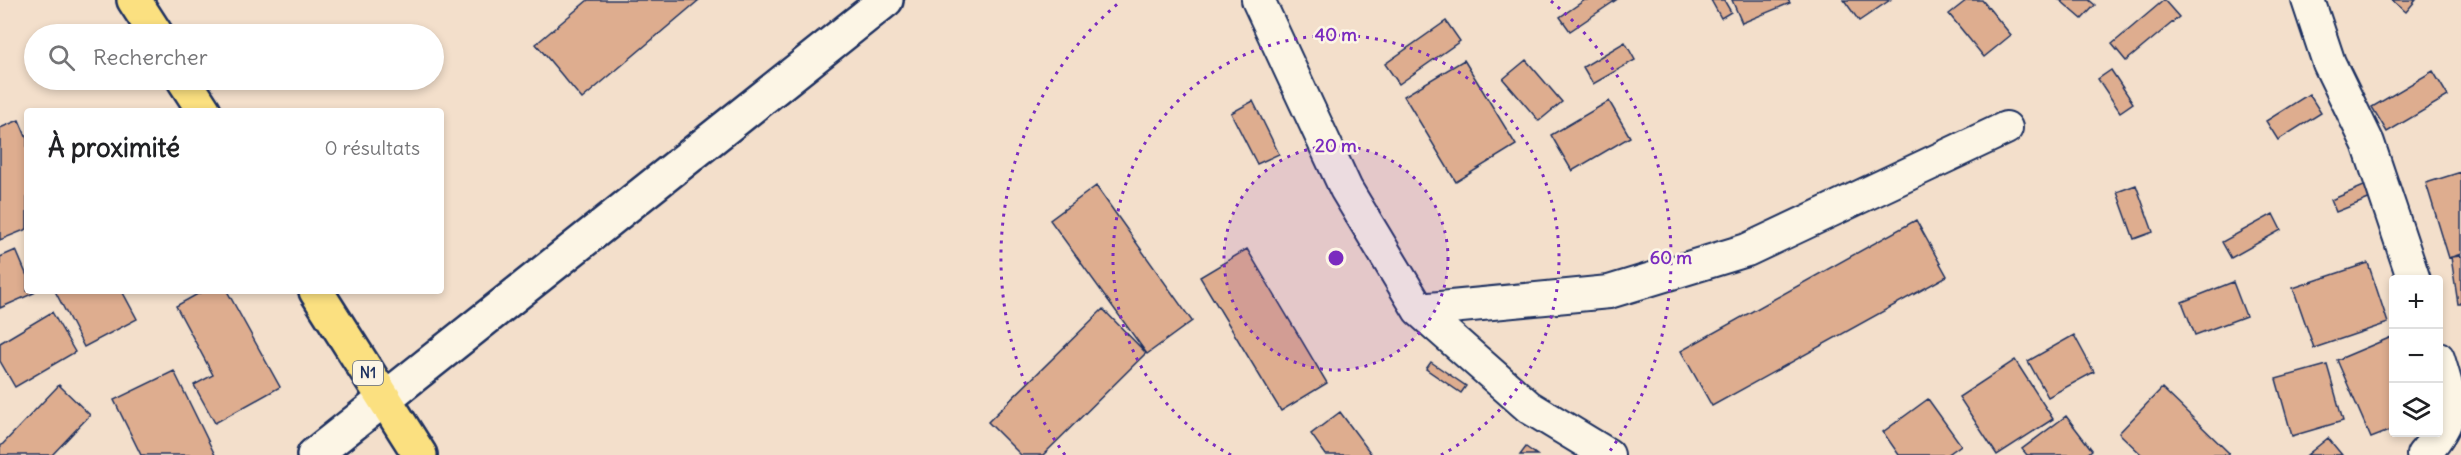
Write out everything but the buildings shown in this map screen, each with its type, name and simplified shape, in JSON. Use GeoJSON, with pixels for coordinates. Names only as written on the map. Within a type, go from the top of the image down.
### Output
{"type":"FeatureCollection","features":[{"type":"Feature","properties":{"kind":"highway"},"geometry":{"type":"LineString","coordinates":[[134,0],[150,24]]}},
{"type":"Feature","properties":{"kind":"highway"},"geometry":{"type":"LineString","coordinates":[[190,90],[202,108]]}},
{"type":"Feature","properties":{"kind":"highway","name":"N1"},"geometry":{"type":"LineString","coordinates":[[318,294],[420,455]]}},
{"type":"Feature","properties":{"kind":"street"},"geometry":{"type":"LineString","coordinates":[[314,455],[385,401],[886,0]]}},
{"type":"Feature","properties":{"kind":"street"},"geometry":{"type":"LineString","coordinates":[[1258,0],[1346,189],[1419,310],[1529,407],[1608,455]]}},
{"type":"Feature","properties":{"kind":"street"},"geometry":{"type":"LineString","coordinates":[[2308,0],[2329,63],[2368,143],[2413,275]]}},
{"type":"Feature","properties":{"kind":"street"},"geometry":{"type":"LineString","coordinates":[[1419,310],[1609,292],[1747,250],[2006,128]]}},
{"type":"Feature","properties":{"kind":"street"},"geometry":{"type":"LineString","coordinates":[[2423,455],[2443,432],[2451,410],[2443,375]]}}]}
